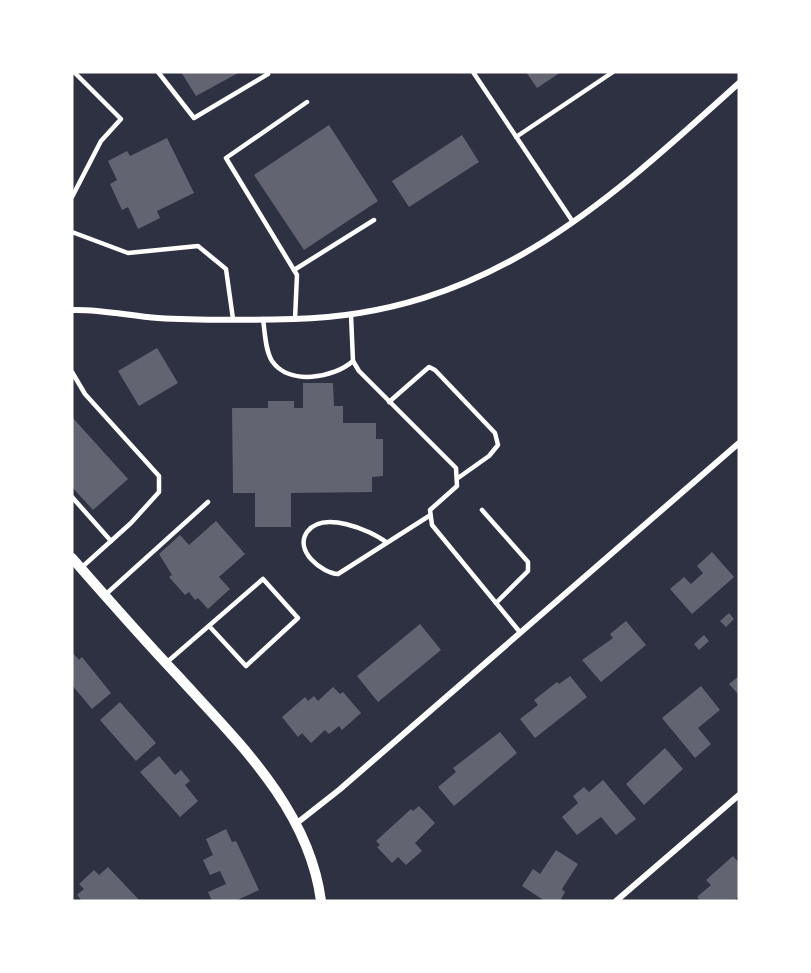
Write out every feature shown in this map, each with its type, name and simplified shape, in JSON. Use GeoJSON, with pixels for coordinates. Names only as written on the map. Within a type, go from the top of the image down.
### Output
{"type":"FeatureCollection","features":[{"type":"Feature","properties":{"kind":"street"},"geometry":{"type":"LineString","coordinates":[[73,309],[162,319],[295,319],[351,315],[404,304],[459,286],[514,261],[573,222],[657,155],[739,83]]}},
{"type":"Feature","properties":{"kind":"street"},"geometry":{"type":"LineString","coordinates":[[297,823],[339,790],[739,443]]}},
{"type":"Feature","properties":{"kind":"street"},"geometry":{"type":"LineString","coordinates":[[72,558],[229,733],[283,799],[297,823],[312,863],[321,901]]}},
{"type":"Feature","properties":{"kind":"street"},"geometry":{"type":"LineString","coordinates":[[616,901],[739,795]]}},
{"type":"Feature","properties":{"kind":"lane"},"geometry":{"type":"LineString","coordinates":[[72,197],[101,141],[121,119],[74,72]]}},
{"type":"Feature","properties":{"kind":"lane"},"geometry":{"type":"LineString","coordinates":[[158,72],[194,118],[268,74]]}},
{"type":"Feature","properties":{"kind":"lane"},"geometry":{"type":"LineString","coordinates":[[473,72],[573,222]]}},
{"type":"Feature","properties":{"kind":"lane"},"geometry":{"type":"LineString","coordinates":[[516,137],[613,72]]}},
{"type":"Feature","properties":{"kind":"lane"},"geometry":{"type":"LineString","coordinates":[[295,319],[297,275],[226,158],[307,102]]}},
{"type":"Feature","properties":{"kind":"lane"},"geometry":{"type":"LineString","coordinates":[[294,270],[374,220]]}},
{"type":"Feature","properties":{"kind":"lane"},"geometry":{"type":"LineString","coordinates":[[72,232],[128,253],[198,246],[226,269],[233,319]]}},
{"type":"Feature","properties":{"kind":"lane"},"geometry":{"type":"LineString","coordinates":[[351,315],[353,361],[359,371],[456,468],[457,486],[430,510],[432,525],[519,632]]}},
{"type":"Feature","properties":{"kind":"lane"},"geometry":{"type":"LineString","coordinates":[[263,319],[273,363],[295,376],[335,373],[342,371],[353,361]]}},
{"type":"Feature","properties":{"kind":"lane"},"geometry":{"type":"LineString","coordinates":[[389,402],[429,367],[435,370],[495,433],[498,445],[489,456],[458,478]]}},
{"type":"Feature","properties":{"kind":"lane"},"geometry":{"type":"LineString","coordinates":[[72,374],[85,394],[159,476],[159,492],[81,568]]}},
{"type":"Feature","properties":{"kind":"lane"},"geometry":{"type":"LineString","coordinates":[[72,496],[111,541]]}},
{"type":"Feature","properties":{"kind":"lane"},"geometry":{"type":"LineString","coordinates":[[105,595],[208,502]]}},
{"type":"Feature","properties":{"kind":"lane"},"geometry":{"type":"LineString","coordinates":[[483,510],[528,562],[528,571],[496,603]]}},
{"type":"Feature","properties":{"kind":"lane"},"geometry":{"type":"LineString","coordinates":[[386,542],[363,529],[335,523],[321,523],[314,527],[307,532],[304,541],[306,552],[317,566],[327,573],[338,574],[429,516]]}},
{"type":"Feature","properties":{"kind":"lane"},"geometry":{"type":"LineString","coordinates":[[166,664],[264,579],[298,618],[246,666],[210,627]]}},
{"type":"Feature","properties":{"kind":"building"},"geometry":{"type":"Polygon","coordinates":[[[181,72],[240,72],[196,96],[181,72]]]}},
{"type":"Feature","properties":{"kind":"building"},"geometry":{"type":"Polygon","coordinates":[[[526,72],[561,72],[537,88],[526,72]]]}},
{"type":"Feature","properties":{"kind":"building"},"geometry":{"type":"Polygon","coordinates":[[[329,125],[378,201],[304,250],[254,175],[329,125]]]}},
{"type":"Feature","properties":{"kind":"building"},"geometry":{"type":"Polygon","coordinates":[[[462,135],[479,162],[409,207],[392,181],[462,135]]]}},
{"type":"Feature","properties":{"kind":"building"},"geometry":{"type":"Polygon","coordinates":[[[167,138],[194,193],[157,211],[160,218],[138,229],[128,207],[122,210],[110,184],[117,180],[108,161],[127,151],[130,156],[167,138]]]}},
{"type":"Feature","properties":{"kind":"building"},"geometry":{"type":"Polygon","coordinates":[[[157,348],[178,383],[139,406],[118,371],[157,348]]]}},
{"type":"Feature","properties":{"kind":"building"},"geometry":{"type":"Polygon","coordinates":[[[303,383],[333,383],[334,406],[343,406],[343,423],[376,423],[376,439],[383,439],[383,476],[372,477],[372,492],[291,493],[291,527],[255,527],[255,493],[233,493],[232,408],[268,408],[268,401],[294,401],[294,408],[303,408],[303,383]]]}},
{"type":"Feature","properties":{"kind":"building"},"geometry":{"type":"Polygon","coordinates":[[[72,417],[128,479],[93,510],[72,487],[72,417]]]}},
{"type":"Feature","properties":{"kind":"building"},"geometry":{"type":"Polygon","coordinates":[[[216,521],[245,554],[219,577],[230,589],[208,609],[198,598],[195,600],[189,592],[185,595],[169,577],[172,575],[159,554],[180,535],[189,545],[216,521]]]}},
{"type":"Feature","properties":{"kind":"building"},"geometry":{"type":"Polygon","coordinates":[[[712,552],[734,577],[692,614],[670,589],[684,577],[691,584],[703,573],[697,566],[712,552]]]}},
{"type":"Feature","properties":{"kind":"building"},"geometry":{"type":"Polygon","coordinates":[[[729,613],[734,619],[726,627],[720,621],[729,613]]]}},
{"type":"Feature","properties":{"kind":"building"},"geometry":{"type":"Polygon","coordinates":[[[626,621],[646,645],[601,682],[582,660],[613,638],[610,634],[626,621]]]}},
{"type":"Feature","properties":{"kind":"building"},"geometry":{"type":"Polygon","coordinates":[[[420,624],[441,650],[378,702],[357,676],[420,624]]]}},
{"type":"Feature","properties":{"kind":"building"},"geometry":{"type":"Polygon","coordinates":[[[704,635],[709,641],[699,650],[694,644],[704,635]]]}},
{"type":"Feature","properties":{"kind":"building"},"geometry":{"type":"Polygon","coordinates":[[[72,652],[79,660],[82,657],[111,693],[92,709],[72,685],[72,652]]]}},
{"type":"Feature","properties":{"kind":"building"},"geometry":{"type":"Polygon","coordinates":[[[570,676],[587,697],[535,738],[520,719],[538,705],[534,700],[557,682],[559,684],[570,676]]]}},
{"type":"Feature","properties":{"kind":"building"},"geometry":{"type":"Polygon","coordinates":[[[739,676],[739,695],[729,684],[739,676]]]}},
{"type":"Feature","properties":{"kind":"building"},"geometry":{"type":"Polygon","coordinates":[[[701,686],[720,710],[698,728],[711,744],[695,758],[662,718],[701,686]]]}},
{"type":"Feature","properties":{"kind":"building"},"geometry":{"type":"Polygon","coordinates":[[[333,687],[340,694],[343,692],[361,713],[342,730],[339,726],[329,734],[325,730],[311,743],[302,733],[298,737],[282,717],[305,697],[308,701],[314,696],[318,701],[333,687]]]}},
{"type":"Feature","properties":{"kind":"building"},"geometry":{"type":"Polygon","coordinates":[[[120,702],[156,743],[136,761],[100,720],[120,702]]]}},
{"type":"Feature","properties":{"kind":"building"},"geometry":{"type":"Polygon","coordinates":[[[500,732],[517,753],[454,806],[438,787],[456,772],[453,768],[500,732]]]}},
{"type":"Feature","properties":{"kind":"building"},"geometry":{"type":"Polygon","coordinates":[[[665,748],[683,769],[644,805],[626,784],[665,748]]]}},
{"type":"Feature","properties":{"kind":"building"},"geometry":{"type":"Polygon","coordinates":[[[159,756],[175,775],[181,770],[190,781],[185,785],[198,801],[180,817],[140,772],[159,756]]]}},
{"type":"Feature","properties":{"kind":"building"},"geometry":{"type":"Polygon","coordinates":[[[603,780],[636,819],[616,835],[601,817],[577,835],[562,817],[578,803],[573,796],[584,787],[589,792],[603,780]]]}},
{"type":"Feature","properties":{"kind":"building"},"geometry":{"type":"Polygon","coordinates":[[[419,806],[435,823],[415,843],[422,851],[406,865],[398,857],[392,863],[377,847],[380,845],[376,841],[411,809],[413,811],[419,806]]]}},
{"type":"Feature","properties":{"kind":"building"},"geometry":{"type":"Polygon","coordinates":[[[226,829],[232,842],[236,841],[259,890],[235,901],[212,901],[208,892],[226,884],[220,871],[210,875],[203,860],[213,855],[206,839],[226,829]]]}},
{"type":"Feature","properties":{"kind":"building"},"geometry":{"type":"Polygon","coordinates":[[[556,850],[578,864],[562,889],[565,892],[560,901],[545,901],[522,886],[533,869],[540,874],[556,850]]]}},
{"type":"Feature","properties":{"kind":"building"},"geometry":{"type":"Polygon","coordinates":[[[733,856],[739,863],[739,896],[734,901],[701,901],[697,897],[711,885],[706,880],[733,856]]]}},
{"type":"Feature","properties":{"kind":"building"},"geometry":{"type":"Polygon","coordinates":[[[108,867],[140,901],[82,901],[77,895],[84,889],[79,884],[94,870],[99,875],[108,867]]]}}]}
